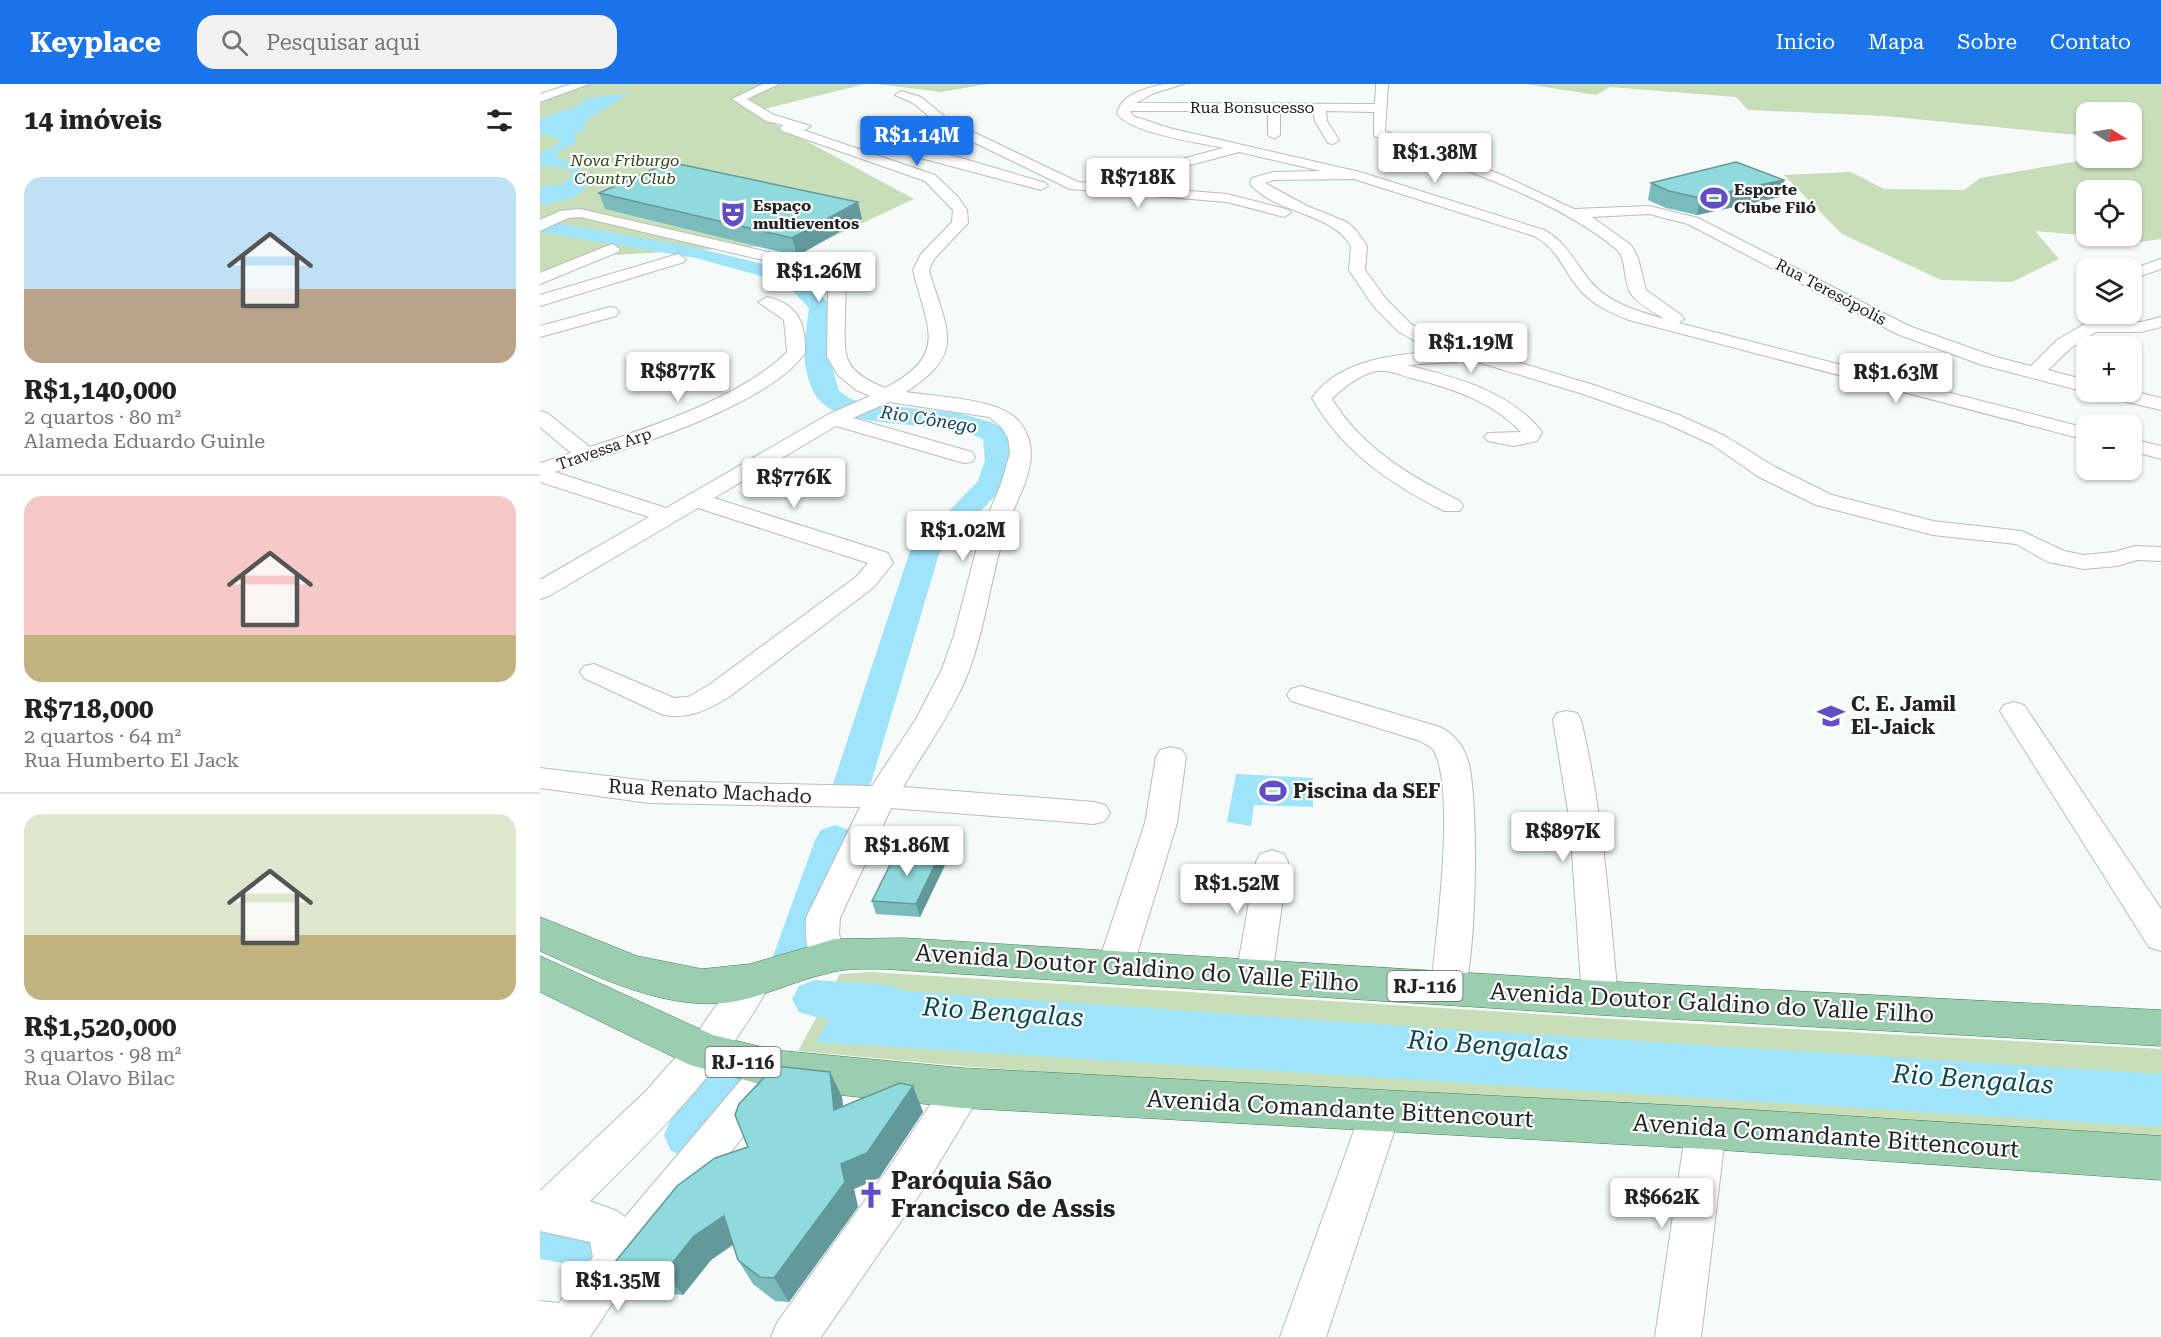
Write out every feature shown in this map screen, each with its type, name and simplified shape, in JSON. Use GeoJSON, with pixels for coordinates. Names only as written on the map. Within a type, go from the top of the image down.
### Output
{"type":"FeatureCollection","features":[{"type":"Feature","properties":{"kind":"main road","name":"Avenida Doutor Galdino do Valle Filho"},"geometry":{"type":"LineString","coordinates":[[540,933],[605,962],[692,985],[723,986],[754,980],[827,957],[862,953],[903,954],[1600,998],[2161,1028]]}},
{"type":"Feature","properties":{"kind":"main road","name":"Avenida Comandante Bittencourt"},"geometry":{"type":"LineString","coordinates":[[540,973],[705,1052],[774,1069],[963,1088],[1706,1128],[2161,1158]]}},
{"type":"Feature","properties":{"kind":"street"},"geometry":{"type":"LineString","coordinates":[[540,98],[583,84]]}},
{"type":"Feature","properties":{"kind":"street"},"geometry":{"type":"LineString","coordinates":[[773,84],[738,99],[771,118],[956,161],[1046,188]]}},
{"type":"Feature","properties":{"kind":"street"},"geometry":{"type":"LineString","coordinates":[[1178,84],[1150,91],[1135,98],[1124,107],[1123,114],[1138,123],[1237,149],[1355,175],[1546,236],[1562,247],[1585,286],[1605,302],[1659,323],[2076,431]]}},
{"type":"Feature","properties":{"kind":"street"},"geometry":{"type":"LineString","coordinates":[[1382,84],[1378,129],[1385,137],[1497,178],[1575,213],[1613,236],[1625,248],[1634,283],[1639,293],[1668,316],[1715,338]]}},
{"type":"Feature","properties":{"kind":"street"},"geometry":{"type":"LineString","coordinates":[[901,95],[917,100],[946,124],[1075,186],[1227,198],[1351,233]]}},
{"type":"Feature","properties":{"kind":"street","name":"Rua Bonsucesso"},"geometry":{"type":"LineString","coordinates":[[1124,107],[1380,108]]}},
{"type":"Feature","properties":{"kind":"street"},"geometry":{"type":"LineString","coordinates":[[1274,107],[1274,135]]}},
{"type":"Feature","properties":{"kind":"street"},"geometry":{"type":"LineString","coordinates":[[1319,108],[1321,121],[1334,140]]}},
{"type":"Feature","properties":{"kind":"street"},"geometry":{"type":"LineString","coordinates":[[540,591],[918,375],[939,352],[940,342],[921,270],[927,257],[960,223],[960,210],[945,190],[930,178],[786,128],[794,124]]}},
{"type":"Feature","properties":{"kind":"street"},"geometry":{"type":"LineString","coordinates":[[1168,167],[1237,149]]}},
{"type":"Feature","properties":{"kind":"street"},"geometry":{"type":"LineString","coordinates":[[1355,175],[1273,176],[1257,180],[1257,184],[1283,200],[1342,225],[1351,233],[1359,246],[1358,270],[1380,303],[1405,328],[1431,342],[1590,390],[1672,419],[1718,440],[1767,472],[1824,500],[1933,528],[2022,538],[2057,557],[2084,562],[2117,559],[2135,553],[2161,554]]}},
{"type":"Feature","properties":{"kind":"street"},"geometry":{"type":"LineString","coordinates":[[1071,203],[1075,186]]}},
{"type":"Feature","properties":{"kind":"street","name":"Rua Teresópolis"},"geometry":{"type":"LineString","coordinates":[[1575,213],[1649,210],[1693,221],[1903,330],[1948,348],[2076,384]]}},
{"type":"Feature","properties":{"kind":"street"},"geometry":{"type":"LineString","coordinates":[[545,224],[565,214],[580,213],[806,265],[827,276],[837,290],[836,357],[845,371],[863,386],[862,407]]}},
{"type":"Feature","properties":{"kind":"street"},"geometry":{"type":"LineString","coordinates":[[540,279],[612,249]]}},
{"type":"Feature","properties":{"kind":"street"},"geometry":{"type":"LineString","coordinates":[[540,302],[678,259]]}},
{"type":"Feature","properties":{"kind":"street"},"geometry":{"type":"LineString","coordinates":[[2142,271],[2161,264]]}},
{"type":"Feature","properties":{"kind":"street","name":"Travessa Arp"},"geometry":{"type":"LineString","coordinates":[[540,470],[691,419],[732,398],[786,364],[796,353],[794,318],[786,310],[767,302]]}},
{"type":"Feature","properties":{"kind":"street"},"geometry":{"type":"LineString","coordinates":[[540,332],[610,312]]}},
{"type":"Feature","properties":{"kind":"street"},"geometry":{"type":"LineString","coordinates":[[2122,324],[2141,327],[2161,322]]}},
{"type":"Feature","properties":{"kind":"street"},"geometry":{"type":"LineString","coordinates":[[2034,373],[2064,344],[2092,324]]}},
{"type":"Feature","properties":{"kind":"street"},"geometry":{"type":"LineString","coordinates":[[1452,506],[1401,480],[1383,466],[1331,416],[1322,398],[1330,388],[1383,364],[1422,356],[1476,356]]}},
{"type":"Feature","properties":{"kind":"street"},"geometry":{"type":"LineString","coordinates":[[1383,364],[1492,399],[1524,421],[1532,432],[1530,437],[1522,440],[1495,437]]}},
{"type":"Feature","properties":{"kind":"street"},"geometry":{"type":"LineString","coordinates":[[2142,400],[2161,404]]}},
{"type":"Feature","properties":{"kind":"street"},"geometry":{"type":"LineString","coordinates":[[862,407],[964,457]]}},
{"type":"Feature","properties":{"kind":"street"},"geometry":{"type":"LineString","coordinates":[[827,957],[822,933],[824,918],[881,798],[914,747],[955,672],[993,531],[1019,470],[1019,435],[1010,421],[995,412],[981,408],[862,407]]}},
{"type":"Feature","properties":{"kind":"street"},"geometry":{"type":"LineString","coordinates":[[540,417],[587,455]]}},
{"type":"Feature","properties":{"kind":"street"},"geometry":{"type":"LineString","coordinates":[[2142,448],[2161,453]]}},
{"type":"Feature","properties":{"kind":"street"},"geometry":{"type":"LineString","coordinates":[[540,475],[668,516]]}},
{"type":"Feature","properties":{"kind":"street"},"geometry":{"type":"LineString","coordinates":[[594,672],[670,708],[695,705],[719,691],[865,582],[877,571],[881,563],[879,558],[696,500]]}},
{"type":"Feature","properties":{"kind":"street"},"geometry":{"type":"LineString","coordinates":[[1301,696],[1430,734],[1446,744],[1453,758],[1458,796],[1456,907],[1449,987]]}},
{"type":"Feature","properties":{"kind":"street"},"geometry":{"type":"LineString","coordinates":[[2014,711],[2161,937]]}},
{"type":"Feature","properties":{"kind":"street"},"geometry":{"type":"LineString","coordinates":[[1567,720],[1576,759],[1585,833],[1600,998]]}},
{"type":"Feature","properties":{"kind":"street"},"geometry":{"type":"LineString","coordinates":[[1115,967],[1161,822],[1171,757]]}},
{"type":"Feature","properties":{"kind":"street","name":"Rua Renato Machado"},"geometry":{"type":"LineString","coordinates":[[540,778],[649,792],[926,798],[1094,813]]}},
{"type":"Feature","properties":{"kind":"street"},"geometry":{"type":"LineString","coordinates":[[1254,976],[1272,862]]}},
{"type":"Feature","properties":{"kind":"street"},"geometry":{"type":"LineString","coordinates":[[545,1211],[607,1158],[705,1052],[754,980]]}},
{"type":"Feature","properties":{"kind":"street"},"geometry":{"type":"LineString","coordinates":[[555,1325],[615,1262],[774,1069]]}},
{"type":"Feature","properties":{"kind":"street"},"geometry":{"type":"LineString","coordinates":[[805,1334],[963,1088]]}},
{"type":"Feature","properties":{"kind":"street"},"geometry":{"type":"LineString","coordinates":[[1303,1337],[1381,1111]]}},
{"type":"Feature","properties":{"kind":"street"},"geometry":{"type":"LineString","coordinates":[[1678,1337],[1706,1128]]}},
{"type":"Feature","properties":{"kind":"street"},"geometry":{"type":"LineString","coordinates":[[545,1211],[602,1225],[612,1234],[615,1262]]}},
{"type":"Feature","properties":{"kind":"green space","name":"Nova Friburgo Country Club"},"geometry":{"type":"Polygon","coordinates":[[[590,84],[865,84],[752,112],[914,199],[820,243],[598,256],[540,272],[540,98],[590,84]]]}},
{"type":"Feature","properties":{"kind":"green space"},"geometry":{"type":"Polygon","coordinates":[[[877,84],[988,84],[941,92],[877,84]]]}},
{"type":"Feature","properties":{"kind":"green space"},"geometry":{"type":"Polygon","coordinates":[[[1526,84],[2161,84],[2161,239],[2142,242],[2142,180],[2076,180],[2076,235],[2035,231],[2059,259],[2012,282],[1941,280],[1842,234],[1784,175],[1851,172],[1884,189],[1964,190],[1980,178],[2076,162],[2076,168],[2142,168],[2142,102],[2076,102],[2076,135],[1885,116],[1748,110],[1736,97],[1610,87],[1596,95],[1526,84]]]}},
{"type":"Feature","properties":{"kind":"green space"},"geometry":{"type":"Polygon","coordinates":[[[871,972],[1663,1022],[2161,1049],[2161,1146],[972,1067],[798,1051],[840,974],[871,972]]]}},
{"type":"Feature","properties":{"kind":"water"},"geometry":{"type":"Polygon","coordinates":[[[630,93],[584,122],[587,129],[575,134],[576,143],[557,152],[556,155],[589,174],[592,183],[573,198],[544,205],[540,202],[540,187],[563,184],[570,177],[572,170],[540,165],[540,153],[561,143],[557,138],[540,133],[540,119],[581,105],[583,99],[630,93]]]}},
{"type":"Feature","properties":{"kind":"water","name":"Piscina da SEF"},"geometry":{"type":"Polygon","coordinates":[[[1236,774],[1313,778],[1313,807],[1254,805],[1251,826],[1227,822],[1236,774]]]}},
{"type":"Feature","properties":{"kind":"water"},"geometry":{"type":"Polygon","coordinates":[[[849,987],[1431,1028],[2161,1074],[2161,1127],[816,1042],[849,987]]]}},
{"type":"Feature","properties":{"kind":"building"},"geometry":{"type":"Polygon","coordinates":[[[669,162],[858,202],[792,238],[599,193],[669,162]]]}},
{"type":"Feature","properties":{"kind":"building"},"geometry":{"type":"Polygon","coordinates":[[[1736,162],[1784,180],[1700,198],[1669,191],[1651,183],[1736,162]]]}},
{"type":"Feature","properties":{"kind":"building"},"geometry":{"type":"Polygon","coordinates":[[[898,849],[941,852],[916,904],[872,901],[898,849]]]}},
{"type":"Feature","properties":{"kind":"building"},"geometry":{"type":"Polygon","coordinates":[[[775,1066],[830,1072],[834,1110],[900,1083],[913,1086],[867,1153],[841,1164],[845,1182],[774,1278],[760,1277],[738,1260],[724,1216],[694,1236],[665,1272],[611,1267],[677,1186],[715,1158],[748,1147],[735,1115],[739,1104],[775,1066]]]}},
{"type":"Feature","properties":{"kind":"waterway","name":"Rio Cônego"},"geometry":{"type":"LineString","coordinates":[[540,226],[693,253]]}},
{"type":"Feature","properties":{"kind":"waterway","name":"Rio Cônego"},"geometry":{"type":"LineString","coordinates":[[705,256],[768,271],[799,284],[820,307],[817,347],[820,374],[829,396],[842,405],[882,414],[957,421],[978,426],[996,435],[999,460],[991,484],[925,551],[849,793]]}},
{"type":"Feature","properties":{"kind":"waterway","name":"Rio Cônego"},"geometry":{"type":"LineString","coordinates":[[793,962],[835,840]]}},
{"type":"Feature","properties":{"kind":"waterway","name":"Rio Bengalas"},"geometry":{"type":"LineString","coordinates":[[815,999],[889,1004]]}},
{"type":"Feature","properties":{"kind":"waterway"},"geometry":{"type":"LineString","coordinates":[[689,1135],[728,1079]]}},
{"type":"Feature","properties":{"kind":"waterway"},"geometry":{"type":"LineString","coordinates":[[540,1233],[588,1242]]}},
{"type":"Feature","properties":{"kind":"place","name":"Esporte Clube Filó"},"geometry":{"type":"Point","coordinates":[1714,198]}},
{"type":"Feature","properties":{"kind":"place","name":"Espaço multieventos"},"geometry":{"type":"Point","coordinates":[733,214]}},
{"type":"Feature","properties":{"kind":"place","name":"C. E. Jamil El-Jaick"},"geometry":{"type":"Point","coordinates":[1831,716]}},
{"type":"Feature","properties":{"kind":"place","name":"Piscina da SEF"},"geometry":{"type":"Point","coordinates":[1273,791]}},
{"type":"Feature","properties":{"kind":"place","name":"Paróquia São Francisco de Assis"},"geometry":{"type":"Point","coordinates":[871,1195]}}]}
